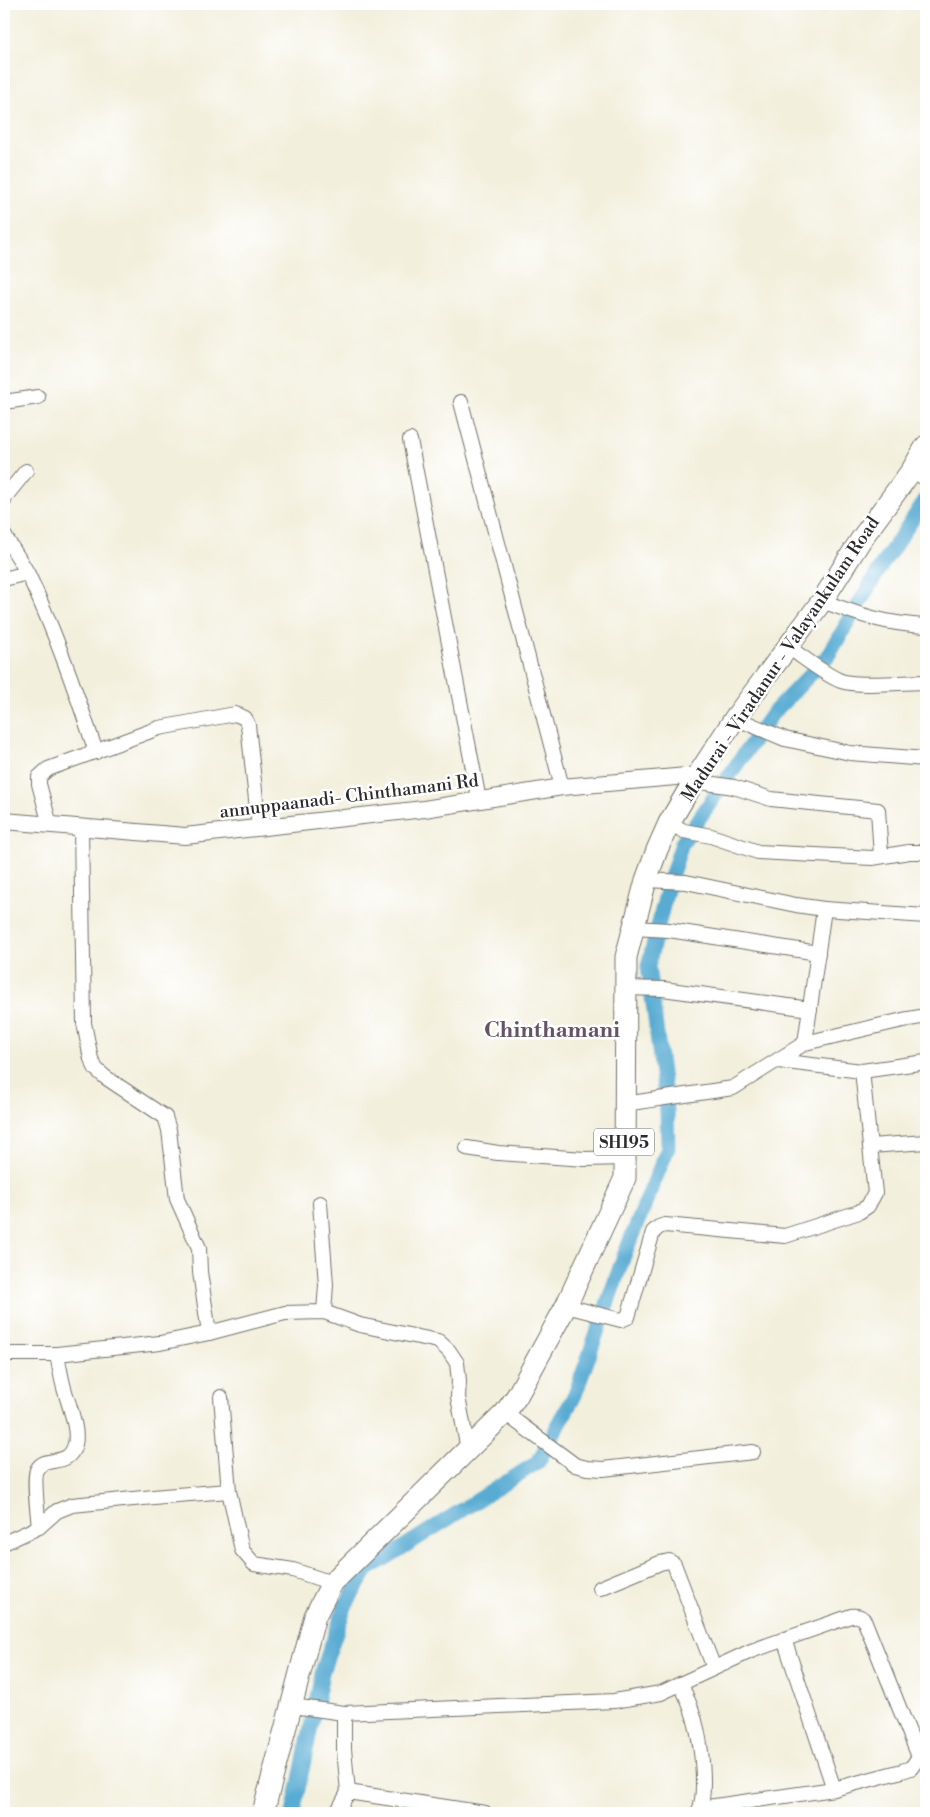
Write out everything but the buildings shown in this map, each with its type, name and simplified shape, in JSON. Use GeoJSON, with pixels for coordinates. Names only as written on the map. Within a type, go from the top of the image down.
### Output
{"type":"FeatureCollection","features":[{"type":"Feature","properties":{"kind":"main road","name":"Madurai - Viradanur - Valayankulam Road"},"geometry":{"type":"LineString","coordinates":[[263,1813],[301,1706],[305,1648],[315,1616],[332,1583],[468,1450],[512,1419],[517,1396],[566,1306],[624,1178],[624,1104],[634,988],[626,957],[642,928],[654,879],[657,850],[677,827],[701,779],[788,647],[822,601],[862,538],[919,474],[926,446]]}},
{"type":"Feature","properties":{"kind":"street"},"geometry":{"type":"LineString","coordinates":[[4,402],[38,397]]}},
{"type":"Feature","properties":{"kind":"street"},"geometry":{"type":"LineString","coordinates":[[461,402],[562,787]]}},
{"type":"Feature","properties":{"kind":"street"},"geometry":{"type":"LineString","coordinates":[[410,440],[479,800]]}},
{"type":"Feature","properties":{"kind":"street"},"geometry":{"type":"LineString","coordinates":[[4,501],[5,497],[26,471]]}},
{"type":"Feature","properties":{"kind":"street"},"geometry":{"type":"LineString","coordinates":[[4,535],[27,573],[61,654],[96,752]]}},
{"type":"Feature","properties":{"kind":"street"},"geometry":{"type":"LineString","coordinates":[[4,579],[27,573]]}},
{"type":"Feature","properties":{"kind":"street"},"geometry":{"type":"LineString","coordinates":[[822,601],[869,618],[899,625],[926,626]]}},
{"type":"Feature","properties":{"kind":"street"},"geometry":{"type":"LineString","coordinates":[[788,647],[828,674],[842,681],[857,683],[926,682]]}},
{"type":"Feature","properties":{"kind":"street"},"geometry":{"type":"LineString","coordinates":[[50,825],[39,784],[39,777],[48,769],[159,728],[235,714],[245,718],[248,725],[259,828]]}},
{"type":"Feature","properties":{"kind":"street"},"geometry":{"type":"LineString","coordinates":[[741,721],[785,739],[850,753],[926,759]]}},
{"type":"Feature","properties":{"kind":"street"},"geometry":{"type":"LineString","coordinates":[[701,779],[771,799],[878,810],[881,856]]}},
{"type":"Feature","properties":{"kind":"street","name":"annuppaanadi- Chinthamani Rd"},"geometry":{"type":"LineString","coordinates":[[4,821],[185,836],[424,809],[562,787],[701,779]]}},
{"type":"Feature","properties":{"kind":"street"},"geometry":{"type":"LineString","coordinates":[[81,827],[84,1023],[91,1059],[96,1069],[105,1077],[165,1117],[169,1130],[177,1198],[199,1248],[200,1272],[209,1334]]}},
{"type":"Feature","properties":{"kind":"street"},"geometry":{"type":"LineString","coordinates":[[677,827],[758,852],[838,856],[881,856],[909,852],[926,852]]}},
{"type":"Feature","properties":{"kind":"street"},"geometry":{"type":"LineString","coordinates":[[654,879],[686,882],[824,909],[926,916]]}},
{"type":"Feature","properties":{"kind":"street"},"geometry":{"type":"LineString","coordinates":[[806,1043],[824,909]]}},
{"type":"Feature","properties":{"kind":"street"},"geometry":{"type":"LineString","coordinates":[[642,928],[669,930],[818,952]]}},
{"type":"Feature","properties":{"kind":"street"},"geometry":{"type":"LineString","coordinates":[[634,988],[663,989],[810,1009]]}},
{"type":"Feature","properties":{"kind":"street"},"geometry":{"type":"LineString","coordinates":[[624,1104],[733,1088],[806,1043],[926,1016]]}},
{"type":"Feature","properties":{"kind":"street"},"geometry":{"type":"LineString","coordinates":[[778,1061],[862,1071],[926,1062]]}},
{"type":"Feature","properties":{"kind":"street"},"geometry":{"type":"LineString","coordinates":[[566,1306],[621,1320],[628,1316],[653,1232],[658,1227],[666,1225],[785,1236],[859,1212],[868,1206],[875,1193],[862,1071]]}},
{"type":"Feature","properties":{"kind":"street"},"geometry":{"type":"LineString","coordinates":[[870,1146],[926,1142]]}},
{"type":"Feature","properties":{"kind":"street"},"geometry":{"type":"LineString","coordinates":[[467,1148],[498,1153],[585,1159],[624,1158]]}},
{"type":"Feature","properties":{"kind":"street"},"geometry":{"type":"LineString","coordinates":[[320,1203],[326,1285],[324,1312]]}},
{"type":"Feature","properties":{"kind":"street"},"geometry":{"type":"LineString","coordinates":[[4,1354],[57,1354],[160,1343],[209,1334],[285,1313],[324,1312],[360,1325],[438,1341],[449,1350],[457,1363],[458,1396],[468,1450]]}},
{"type":"Feature","properties":{"kind":"street"},"geometry":{"type":"LineString","coordinates":[[39,1527],[37,1470],[44,1463],[64,1459],[71,1454],[76,1442],[57,1354]]}},
{"type":"Feature","properties":{"kind":"street"},"geometry":{"type":"LineString","coordinates":[[221,1397],[229,1491],[242,1550],[254,1564],[293,1570],[332,1583]]}},
{"type":"Feature","properties":{"kind":"street"},"geometry":{"type":"LineString","coordinates":[[512,1419],[575,1465],[603,1470],[753,1452]]}},
{"type":"Feature","properties":{"kind":"street"},"geometry":{"type":"LineString","coordinates":[[4,1544],[39,1527],[57,1511],[72,1505],[229,1491]]}},
{"type":"Feature","properties":{"kind":"street"},"geometry":{"type":"LineString","coordinates":[[600,1588],[660,1563],[669,1561],[674,1564],[714,1668]]}},
{"type":"Feature","properties":{"kind":"street"},"geometry":{"type":"LineString","coordinates":[[301,1706],[344,1713],[614,1701],[661,1693],[751,1651],[858,1615],[863,1618],[923,1754],[911,1768],[834,1789],[699,1811],[703,1774],[695,1721],[681,1684]]}},
{"type":"Feature","properties":{"kind":"street"},"geometry":{"type":"LineString","coordinates":[[784,1639],[834,1789]]}},
{"type":"Feature","properties":{"kind":"street"},"geometry":{"type":"LineString","coordinates":[[337,1813],[348,1792],[344,1749],[344,1713]]}},
{"type":"Feature","properties":{"kind":"street"},"geometry":{"type":"LineString","coordinates":[[348,1792],[485,1813]]}},
{"type":"Feature","properties":{"kind":"waterway"},"geometry":{"type":"LineString","coordinates":[[293,1813],[323,1669],[346,1604],[367,1570],[538,1462],[575,1395],[625,1253],[668,1148],[667,1111],[648,966],[668,886],[682,843],[772,714],[828,656],[883,563],[926,499]]}},
{"type":"Feature","properties":{"kind":"district","name":"Chinthamani"},"geometry":{"type":"Point","coordinates":[552,1029]}}]}
